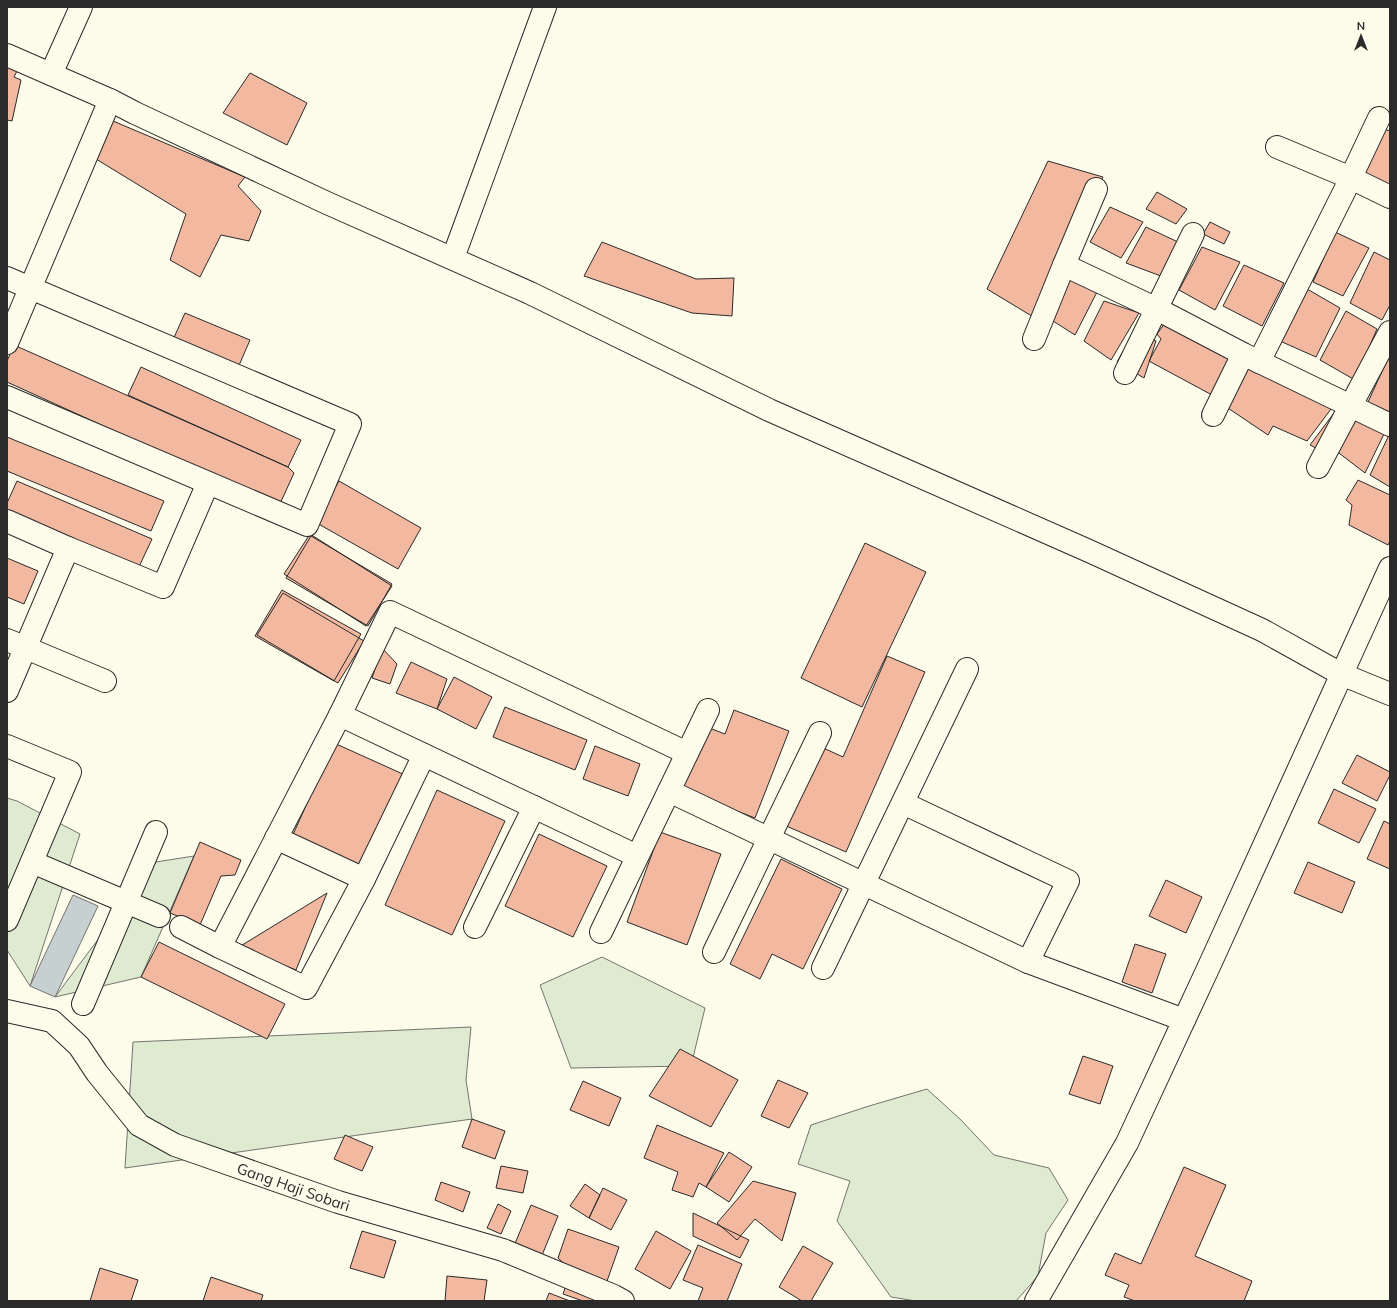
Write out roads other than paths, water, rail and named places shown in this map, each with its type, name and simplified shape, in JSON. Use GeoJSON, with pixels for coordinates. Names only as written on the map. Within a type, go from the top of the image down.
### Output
{"type":"FeatureCollection","features":[{"type":"Feature","properties":{"kind":"street"},"geometry":{"type":"LineString","coordinates":[[51,74],[81,7]]}},
{"type":"Feature","properties":{"kind":"street"},"geometry":{"type":"LineString","coordinates":[[453,258],[545,7]]}},
{"type":"Feature","properties":{"kind":"street"},"geometry":{"type":"LineString","coordinates":[[7,55],[110,100],[327,203],[530,293],[769,410],[1089,551],[1262,630],[1341,674],[1390,694]]}},
{"type":"Feature","properties":{"kind":"street"},"geometry":{"type":"LineString","coordinates":[[7,343],[110,100]]}},
{"type":"Feature","properties":{"kind":"street"},"geometry":{"type":"LineString","coordinates":[[1213,415],[1251,358],[1351,178],[1379,118]]}},
{"type":"Feature","properties":{"kind":"street"},"geometry":{"type":"LineString","coordinates":[[1277,147],[1390,196]]}},
{"type":"Feature","properties":{"kind":"street"},"geometry":{"type":"LineString","coordinates":[[1034,339],[1096,189]]}},
{"type":"Feature","properties":{"kind":"street"},"geometry":{"type":"LineString","coordinates":[[1125,373],[1193,234]]}},
{"type":"Feature","properties":{"kind":"street"},"geometry":{"type":"LineString","coordinates":[[1064,265],[1157,308],[1251,358],[1390,425]]}},
{"type":"Feature","properties":{"kind":"street"},"geometry":{"type":"LineString","coordinates":[[7,278],[350,424],[307,525],[7,396]]}},
{"type":"Feature","properties":{"kind":"street"},"geometry":{"type":"LineString","coordinates":[[1318,467],[1390,332]]}},
{"type":"Feature","properties":{"kind":"street"},"geometry":{"type":"LineString","coordinates":[[7,521],[163,587],[208,483]]}},
{"type":"Feature","properties":{"kind":"street"},"geometry":{"type":"LineString","coordinates":[[7,691],[16,644],[68,548]]}},
{"type":"Feature","properties":{"kind":"street"},"geometry":{"type":"LineString","coordinates":[[1036,1301],[1127,1143],[1390,568]]}},
{"type":"Feature","properties":{"kind":"street"},"geometry":{"type":"LineString","coordinates":[[220,947],[340,715],[390,612],[687,753]]}},
{"type":"Feature","properties":{"kind":"street"},"geometry":{"type":"LineString","coordinates":[[16,644],[105,681]]}},
{"type":"Feature","properties":{"kind":"street"},"geometry":{"type":"LineString","coordinates":[[823,968],[967,669]]}},
{"type":"Feature","properties":{"kind":"street"},"geometry":{"type":"LineString","coordinates":[[601,932],[708,710]]}},
{"type":"Feature","properties":{"kind":"street"},"geometry":{"type":"LineString","coordinates":[[340,715],[637,856]]}},
{"type":"Feature","properties":{"kind":"street"},"geometry":{"type":"LineString","coordinates":[[714,952],[820,733]]}},
{"type":"Feature","properties":{"kind":"street"},"geometry":{"type":"LineString","coordinates":[[7,746],[70,772],[7,920]]}},
{"type":"Feature","properties":{"kind":"street"},"geometry":{"type":"LineString","coordinates":[[181,927],[306,988],[364,879],[424,755]]}},
{"type":"Feature","properties":{"kind":"street"},"geometry":{"type":"LineString","coordinates":[[669,791],[1028,962],[1184,1020]]}},
{"type":"Feature","properties":{"kind":"street"},"geometry":{"type":"LineString","coordinates":[[903,803],[1068,881],[1028,962]]}},
{"type":"Feature","properties":{"kind":"street"},"geometry":{"type":"LineString","coordinates":[[475,927],[534,807]]}},
{"type":"Feature","properties":{"kind":"street"},"geometry":{"type":"LineString","coordinates":[[83,1004],[156,832]]}},
{"type":"Feature","properties":{"kind":"street"},"geometry":{"type":"LineString","coordinates":[[276,838],[364,879]]}},
{"type":"Feature","properties":{"kind":"street"},"geometry":{"type":"LineString","coordinates":[[32,862],[159,916]]}},
{"type":"Feature","properties":{"kind":"street","name":"Gang Haji Sobari"},"geometry":{"type":"LineString","coordinates":[[7,1010],[52,1021],[79,1046],[97,1073],[139,1125],[175,1145],[338,1202],[504,1250],[623,1301]]}}]}
